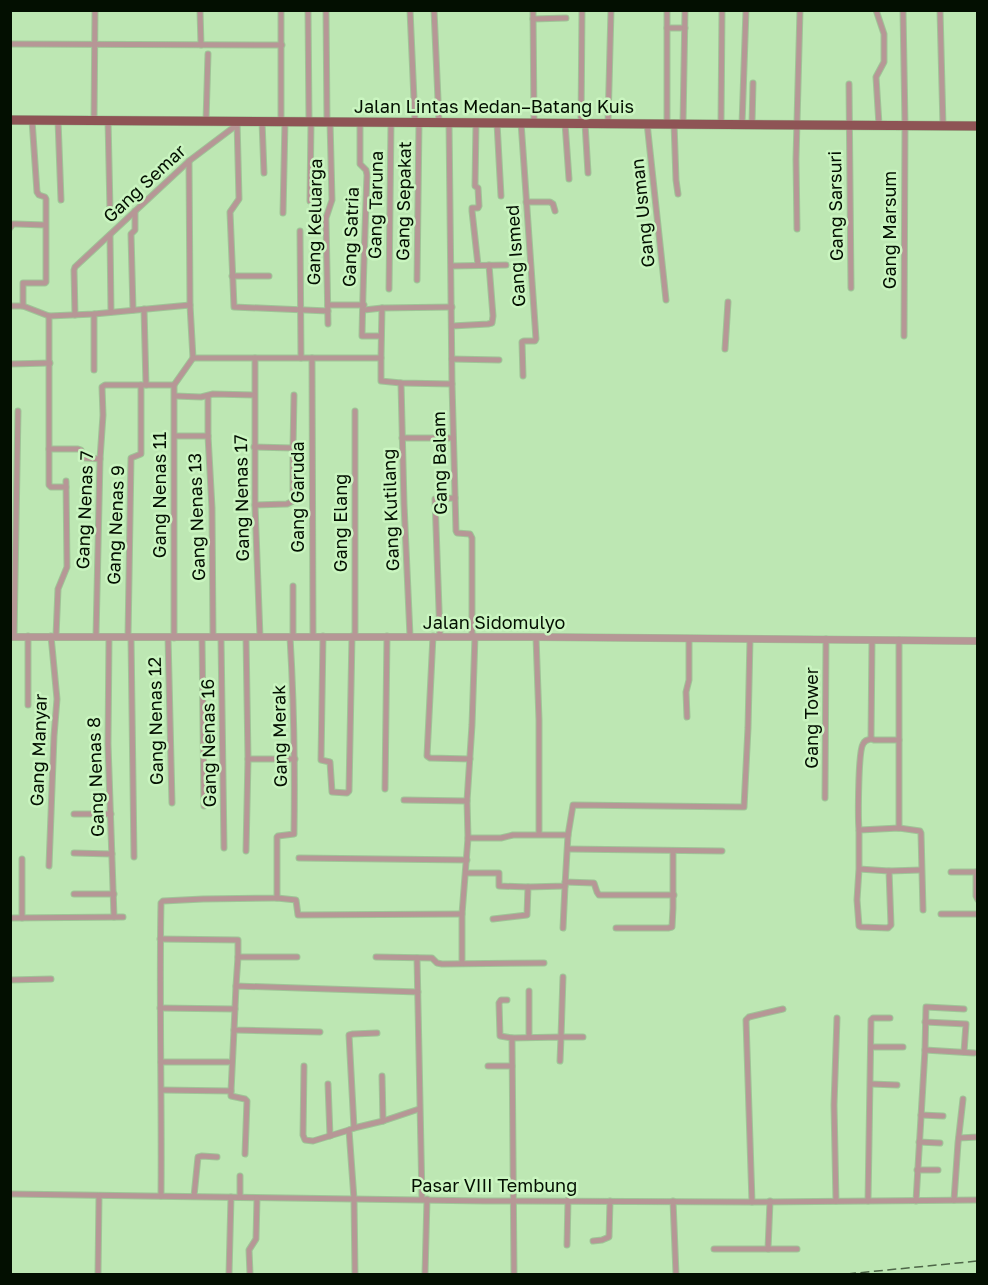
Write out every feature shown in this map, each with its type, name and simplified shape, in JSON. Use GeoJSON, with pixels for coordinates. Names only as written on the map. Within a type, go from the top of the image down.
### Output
{"type":"FeatureCollection","features":[{"type":"Feature","properties":{"kind":"highway","name":"Jalan Lintas Medan–Batang Kuis"},"geometry":{"type":"LineString","coordinates":[[10,120],[978,126]]}},
{"type":"Feature","properties":{"kind":"street"},"geometry":{"type":"LineString","coordinates":[[94,120],[95,10]]}},
{"type":"Feature","properties":{"kind":"street"},"geometry":{"type":"LineString","coordinates":[[200,10],[201,45]]}},
{"type":"Feature","properties":{"kind":"street"},"geometry":{"type":"LineString","coordinates":[[281,10],[283,213]]}},
{"type":"Feature","properties":{"kind":"street"},"geometry":{"type":"LineString","coordinates":[[308,10],[310,201]]}},
{"type":"Feature","properties":{"kind":"street","name":"Gang Keluarga"},"geometry":{"type":"LineString","coordinates":[[326,10],[332,200],[326,218],[328,324]]}},
{"type":"Feature","properties":{"kind":"street","name":"Gang Sepakat"},"geometry":{"type":"LineString","coordinates":[[410,10],[417,122],[417,280]]}},
{"type":"Feature","properties":{"kind":"street"},"geometry":{"type":"LineString","coordinates":[[434,10],[439,122]]}},
{"type":"Feature","properties":{"kind":"street"},"geometry":{"type":"LineString","coordinates":[[533,10],[534,122]]}},
{"type":"Feature","properties":{"kind":"street"},"geometry":{"type":"LineString","coordinates":[[548,10],[548,19]]}},
{"type":"Feature","properties":{"kind":"street"},"geometry":{"type":"LineString","coordinates":[[582,10],[583,123],[588,173]]}},
{"type":"Feature","properties":{"kind":"street"},"geometry":{"type":"LineString","coordinates":[[608,123],[611,10]]}},
{"type":"Feature","properties":{"kind":"street"},"geometry":{"type":"LineString","coordinates":[[667,10],[678,194]]}},
{"type":"Feature","properties":{"kind":"street"},"geometry":{"type":"LineString","coordinates":[[675,123],[685,10]]}},
{"type":"Feature","properties":{"kind":"street"},"geometry":{"type":"LineString","coordinates":[[721,123],[722,10]]}},
{"type":"Feature","properties":{"kind":"street"},"geometry":{"type":"LineString","coordinates":[[746,10],[747,124]]}},
{"type":"Feature","properties":{"kind":"street"},"geometry":{"type":"LineString","coordinates":[[797,229],[796,124],[800,10]]}},
{"type":"Feature","properties":{"kind":"street"},"geometry":{"type":"LineString","coordinates":[[876,10],[884,34],[884,62],[876,77],[879,125]]}},
{"type":"Feature","properties":{"kind":"street","name":"Gang Marsum"},"geometry":{"type":"LineString","coordinates":[[903,10],[904,336]]}},
{"type":"Feature","properties":{"kind":"street"},"geometry":{"type":"LineString","coordinates":[[940,10],[943,126]]}},
{"type":"Feature","properties":{"kind":"street"},"geometry":{"type":"LineString","coordinates":[[533,19],[566,18]]}},
{"type":"Feature","properties":{"kind":"street"},"geometry":{"type":"LineString","coordinates":[[667,28],[685,28]]}},
{"type":"Feature","properties":{"kind":"street"},"geometry":{"type":"LineString","coordinates":[[10,44],[282,45]]}},
{"type":"Feature","properties":{"kind":"street"},"geometry":{"type":"LineString","coordinates":[[208,54],[208,121]]}},
{"type":"Feature","properties":{"kind":"street"},"geometry":{"type":"LineString","coordinates":[[747,124],[753,83]]}},
{"type":"Feature","properties":{"kind":"street","name":"Gang Sarsuri"},"geometry":{"type":"LineString","coordinates":[[849,84],[851,288]]}},
{"type":"Feature","properties":{"kind":"street"},"geometry":{"type":"LineString","coordinates":[[23,306],[23,283],[46,282],[45,197],[38,195],[37,192],[32,120]]}},
{"type":"Feature","properties":{"kind":"street"},"geometry":{"type":"LineString","coordinates":[[58,120],[61,200]]}},
{"type":"Feature","properties":{"kind":"street"},"geometry":{"type":"LineString","coordinates":[[108,120],[110,210]]}},
{"type":"Feature","properties":{"kind":"street"},"geometry":{"type":"LineString","coordinates":[[262,121],[264,172]]}},
{"type":"Feature","properties":{"kind":"street","name":"Gang Satria"},"geometry":{"type":"LineString","coordinates":[[360,121],[360,164],[366,170],[367,175],[362,336],[381,336]]}},
{"type":"Feature","properties":{"kind":"street"},"geometry":{"type":"LineString","coordinates":[[236,122],[239,199],[230,210],[234,308],[300,311],[328,308],[453,307]]}},
{"type":"Feature","properties":{"kind":"street","name":"Gang Semar"},"geometry":{"type":"LineString","coordinates":[[75,315],[74,270],[189,161],[236,122]]}},
{"type":"Feature","properties":{"kind":"street","name":"Gang Taruna"},"geometry":{"type":"LineString","coordinates":[[389,289],[391,122]]}},
{"type":"Feature","properties":{"kind":"street","name":"Gang Balam"},"geometry":{"type":"LineString","coordinates":[[449,122],[456,533],[472,535],[473,636]]}},
{"type":"Feature","properties":{"kind":"street"},"geometry":{"type":"LineString","coordinates":[[476,122],[476,186],[479,192],[479,206],[472,208],[472,211],[478,265]]}},
{"type":"Feature","properties":{"kind":"street"},"geometry":{"type":"LineString","coordinates":[[497,122],[501,196]]}},
{"type":"Feature","properties":{"kind":"street","name":"Gang Ismed"},"geometry":{"type":"LineString","coordinates":[[521,122],[536,339],[522,342],[522,376]]}},
{"type":"Feature","properties":{"kind":"street"},"geometry":{"type":"LineString","coordinates":[[565,123],[569,179]]}},
{"type":"Feature","properties":{"kind":"street","name":"Gang Usman"},"geometry":{"type":"LineString","coordinates":[[647,123],[666,300]]}},
{"type":"Feature","properties":{"kind":"street"},"geometry":{"type":"LineString","coordinates":[[144,309],[144,385],[174,385],[193,358],[190,304],[189,161]]}},
{"type":"Feature","properties":{"kind":"street"},"geometry":{"type":"LineString","coordinates":[[526,202],[550,202],[554,204],[555,211]]}},
{"type":"Feature","properties":{"kind":"street"},"geometry":{"type":"LineString","coordinates":[[133,310],[131,234],[135,230],[135,211]]}},
{"type":"Feature","properties":{"kind":"street"},"geometry":{"type":"LineString","coordinates":[[10,228],[13,224],[45,225]]}},
{"type":"Feature","properties":{"kind":"street"},"geometry":{"type":"LineString","coordinates":[[300,231],[301,358]]}},
{"type":"Feature","properties":{"kind":"street"},"geometry":{"type":"LineString","coordinates":[[110,235],[111,312]]}},
{"type":"Feature","properties":{"kind":"street"},"geometry":{"type":"LineString","coordinates":[[453,326],[492,323],[489,265]]}},
{"type":"Feature","properties":{"kind":"street"},"geometry":{"type":"LineString","coordinates":[[452,266],[506,265]]}},
{"type":"Feature","properties":{"kind":"street"},"geometry":{"type":"LineString","coordinates":[[232,276],[269,276]]}},
{"type":"Feature","properties":{"kind":"street"},"geometry":{"type":"LineString","coordinates":[[725,350],[728,302]]}},
{"type":"Feature","properties":{"kind":"street"},"geometry":{"type":"LineString","coordinates":[[10,306],[23,306],[49,316],[94,314],[190,304]]}},
{"type":"Feature","properties":{"kind":"street"},"geometry":{"type":"LineString","coordinates":[[382,308],[381,381],[452,384]]}},
{"type":"Feature","properties":{"kind":"street"},"geometry":{"type":"LineString","coordinates":[[94,314],[94,370]]}},
{"type":"Feature","properties":{"kind":"street"},"geometry":{"type":"LineString","coordinates":[[49,316],[49,449],[78,449],[85,458],[100,459]]}},
{"type":"Feature","properties":{"kind":"street"},"geometry":{"type":"LineString","coordinates":[[193,358],[381,358]]}},
{"type":"Feature","properties":{"kind":"street","name":"Gang Nenas 17"},"geometry":{"type":"LineString","coordinates":[[255,358],[255,505],[260,637]]}},
{"type":"Feature","properties":{"kind":"street","name":"Gang Garuda"},"geometry":{"type":"LineString","coordinates":[[312,358],[313,636]]}},
{"type":"Feature","properties":{"kind":"street"},"geometry":{"type":"LineString","coordinates":[[452,359],[499,360]]}},
{"type":"Feature","properties":{"kind":"street"},"geometry":{"type":"LineString","coordinates":[[10,364],[50,363]]}},
{"type":"Feature","properties":{"kind":"street","name":"Gang Kutilang"},"geometry":{"type":"LineString","coordinates":[[401,383],[410,636]]}},
{"type":"Feature","properties":{"kind":"street","name":"Gang Nenas 7"},"geometry":{"type":"LineString","coordinates":[[96,636],[102,387],[105,385],[144,385]]}},
{"type":"Feature","properties":{"kind":"street","name":"Gang Nenas 9"},"geometry":{"type":"LineString","coordinates":[[129,637],[130,458],[141,454],[144,385]]}},
{"type":"Feature","properties":{"kind":"street","name":"Gang Nenas 11"},"geometry":{"type":"LineString","coordinates":[[171,637],[174,385]]}},
{"type":"Feature","properties":{"kind":"street"},"geometry":{"type":"LineString","coordinates":[[175,396],[254,395]]}},
{"type":"Feature","properties":{"kind":"street"},"geometry":{"type":"LineString","coordinates":[[255,505],[287,504],[292,501],[294,395]]}},
{"type":"Feature","properties":{"kind":"street","name":"Gang Nenas 13"},"geometry":{"type":"LineString","coordinates":[[208,396],[217,638]]}},
{"type":"Feature","properties":{"kind":"street"},"geometry":{"type":"LineString","coordinates":[[12,637],[18,411]]}},
{"type":"Feature","properties":{"kind":"street","name":"Gang Elang"},"geometry":{"type":"LineString","coordinates":[[323,636],[321,760],[330,762],[332,792],[348,793],[354,636],[355,411]]}},
{"type":"Feature","properties":{"kind":"street"},"geometry":{"type":"LineString","coordinates":[[175,436],[208,436]]}},
{"type":"Feature","properties":{"kind":"street"},"geometry":{"type":"LineString","coordinates":[[402,438],[453,438]]}},
{"type":"Feature","properties":{"kind":"street"},"geometry":{"type":"LineString","coordinates":[[254,447],[293,448]]}},
{"type":"Feature","properties":{"kind":"street","name":"Gang Manyar"},"geometry":{"type":"LineString","coordinates":[[49,449],[49,485],[51,487],[66,484],[67,567],[58,589],[54,636],[57,699],[49,866]]}},
{"type":"Feature","properties":{"kind":"street"},"geometry":{"type":"LineString","coordinates":[[455,498],[435,499],[437,637],[428,756],[429,758],[470,759]]}},
{"type":"Feature","properties":{"kind":"street","name":"Gang Merak"},"geometry":{"type":"LineString","coordinates":[[278,898],[276,838],[294,834],[292,586]]}},
{"type":"Feature","properties":{"kind":"street"},"geometry":{"type":"LineString","coordinates":[[28,636],[28,705]]}},
{"type":"Feature","properties":{"kind":"street"},"geometry":{"type":"LineString","coordinates":[[385,789],[387,636]]}},
{"type":"Feature","properties":{"kind":"street"},"geometry":{"type":"LineString","coordinates":[[462,963],[473,636]]}},
{"type":"Feature","properties":{"kind":"street","name":"Jalan Sidomulyo"},"geometry":{"type":"LineString","coordinates":[[12,637],[473,636],[978,641]]}},
{"type":"Feature","properties":{"kind":"street","name":"Gang Nenas 8"},"geometry":{"type":"LineString","coordinates":[[109,637],[108,744],[113,917]]}},
{"type":"Feature","properties":{"kind":"street"},"geometry":{"type":"LineString","coordinates":[[129,637],[134,856]]}},
{"type":"Feature","properties":{"kind":"street","name":"Gang Nenas 12"},"geometry":{"type":"LineString","coordinates":[[171,637],[171,803]]}},
{"type":"Feature","properties":{"kind":"street"},"geometry":{"type":"LineString","coordinates":[[246,637],[248,759],[246,851]]}},
{"type":"Feature","properties":{"kind":"street"},"geometry":{"type":"LineString","coordinates":[[536,637],[539,720],[538,834]]}},
{"type":"Feature","properties":{"kind":"street"},"geometry":{"type":"LineString","coordinates":[[202,638],[204,806]]}},
{"type":"Feature","properties":{"kind":"street","name":"Gang Nenas 16"},"geometry":{"type":"LineString","coordinates":[[217,638],[224,848]]}},
{"type":"Feature","properties":{"kind":"street"},"geometry":{"type":"LineString","coordinates":[[687,717],[689,639]]}},
{"type":"Feature","properties":{"kind":"street"},"geometry":{"type":"LineString","coordinates":[[563,928],[568,835],[574,805],[744,807],[750,639]]}},
{"type":"Feature","properties":{"kind":"street","name":"Gang Tower"},"geometry":{"type":"LineString","coordinates":[[825,798],[826,639]]}},
{"type":"Feature","properties":{"kind":"street"},"geometry":{"type":"LineString","coordinates":[[871,739],[872,640]]}},
{"type":"Feature","properties":{"kind":"street"},"geometry":{"type":"LineString","coordinates":[[899,640],[899,828]]}},
{"type":"Feature","properties":{"kind":"street"},"geometry":{"type":"LineString","coordinates":[[889,871],[891,925],[886,928],[861,927],[857,900],[861,754],[863,744],[871,739],[898,740]]}},
{"type":"Feature","properties":{"kind":"street"},"geometry":{"type":"LineString","coordinates":[[248,759],[295,759]]}},
{"type":"Feature","properties":{"kind":"street"},"geometry":{"type":"LineString","coordinates":[[404,800],[467,801]]}},
{"type":"Feature","properties":{"kind":"street"},"geometry":{"type":"LineString","coordinates":[[74,814],[111,814]]}},
{"type":"Feature","properties":{"kind":"street"},"geometry":{"type":"LineString","coordinates":[[859,830],[899,828],[921,832],[922,910]]}},
{"type":"Feature","properties":{"kind":"street"},"geometry":{"type":"LineString","coordinates":[[468,838],[501,838],[513,834],[568,835]]}},
{"type":"Feature","properties":{"kind":"street"},"geometry":{"type":"LineString","coordinates":[[568,849],[722,851]]}},
{"type":"Feature","properties":{"kind":"street"},"geometry":{"type":"LineString","coordinates":[[616,928],[671,928],[674,896],[673,851]]}},
{"type":"Feature","properties":{"kind":"street"},"geometry":{"type":"LineString","coordinates":[[74,853],[112,854]]}},
{"type":"Feature","properties":{"kind":"street"},"geometry":{"type":"LineString","coordinates":[[299,858],[466,860]]}},
{"type":"Feature","properties":{"kind":"street"},"geometry":{"type":"LineString","coordinates":[[22,859],[22,918]]}},
{"type":"Feature","properties":{"kind":"street"},"geometry":{"type":"LineString","coordinates":[[859,869],[921,870]]}},
{"type":"Feature","properties":{"kind":"street"},"geometry":{"type":"LineString","coordinates":[[951,872],[977,872],[976,896],[978,900]]}},
{"type":"Feature","properties":{"kind":"street"},"geometry":{"type":"LineString","coordinates":[[466,873],[499,873],[499,886],[528,888],[594,883],[599,895],[674,896]]}},
{"type":"Feature","properties":{"kind":"street"},"geometry":{"type":"LineString","coordinates":[[493,919],[527,915],[528,888]]}},
{"type":"Feature","properties":{"kind":"street"},"geometry":{"type":"LineString","coordinates":[[74,894],[114,894]]}},
{"type":"Feature","properties":{"kind":"street"},"geometry":{"type":"LineString","coordinates":[[161,1196],[160,939],[161,903],[163,901],[278,898],[296,900],[298,915],[462,914]]}},
{"type":"Feature","properties":{"kind":"street"},"geometry":{"type":"LineString","coordinates":[[941,914],[978,914]]}},
{"type":"Feature","properties":{"kind":"street"},"geometry":{"type":"LineString","coordinates":[[10,918],[123,917]]}},
{"type":"Feature","properties":{"kind":"street"},"geometry":{"type":"LineString","coordinates":[[160,939],[238,940],[231,1096],[247,1101],[246,1154]]}},
{"type":"Feature","properties":{"kind":"street"},"geometry":{"type":"LineString","coordinates":[[238,957],[297,957]]}},
{"type":"Feature","properties":{"kind":"street"},"geometry":{"type":"LineString","coordinates":[[376,957],[432,957],[437,963],[544,963]]}},
{"type":"Feature","properties":{"kind":"street"},"geometry":{"type":"LineString","coordinates":[[417,958],[420,1109],[425,1199],[425,1275]]}},
{"type":"Feature","properties":{"kind":"street"},"geometry":{"type":"LineString","coordinates":[[560,1060],[563,977]]}},
{"type":"Feature","properties":{"kind":"street"},"geometry":{"type":"LineString","coordinates":[[10,980],[51,979]]}},
{"type":"Feature","properties":{"kind":"street"},"geometry":{"type":"LineString","coordinates":[[236,986],[418,992]]}},
{"type":"Feature","properties":{"kind":"street"},"geometry":{"type":"LineString","coordinates":[[529,991],[529,1037]]}},
{"type":"Feature","properties":{"kind":"street"},"geometry":{"type":"LineString","coordinates":[[507,1000],[501,1000],[499,1003],[499,1035],[502,1037],[583,1037]]}},
{"type":"Feature","properties":{"kind":"street"},"geometry":{"type":"LineString","coordinates":[[916,1201],[926,1007],[964,1009]]}},
{"type":"Feature","properties":{"kind":"street"},"geometry":{"type":"LineString","coordinates":[[160,1008],[235,1009]]}},
{"type":"Feature","properties":{"kind":"street"},"geometry":{"type":"LineString","coordinates":[[752,1202],[746,1020],[783,1009]]}},
{"type":"Feature","properties":{"kind":"street"},"geometry":{"type":"LineString","coordinates":[[836,1201],[834,1106],[837,1018]]}},
{"type":"Feature","properties":{"kind":"street"},"geometry":{"type":"LineString","coordinates":[[868,1201],[871,1019],[890,1018]]}},
{"type":"Feature","properties":{"kind":"street"},"geometry":{"type":"LineString","coordinates":[[925,1022],[966,1024],[964,1052]]}},
{"type":"Feature","properties":{"kind":"street"},"geometry":{"type":"LineString","coordinates":[[234,1030],[320,1032]]}},
{"type":"Feature","properties":{"kind":"street"},"geometry":{"type":"LineString","coordinates":[[355,1275],[350,1035],[377,1034]]}},
{"type":"Feature","properties":{"kind":"street"},"geometry":{"type":"LineString","coordinates":[[512,1038],[514,1275]]}},
{"type":"Feature","properties":{"kind":"street"},"geometry":{"type":"LineString","coordinates":[[871,1047],[903,1047]]}},
{"type":"Feature","properties":{"kind":"street"},"geometry":{"type":"LineString","coordinates":[[925,1050],[974,1053]]}},
{"type":"Feature","properties":{"kind":"street"},"geometry":{"type":"LineString","coordinates":[[161,1062],[228,1062]]}},
{"type":"Feature","properties":{"kind":"street"},"geometry":{"type":"LineString","coordinates":[[304,1066],[303,1135],[305,1140],[313,1141],[420,1109]]}},
{"type":"Feature","properties":{"kind":"street"},"geometry":{"type":"LineString","coordinates":[[488,1066],[512,1066]]}},
{"type":"Feature","properties":{"kind":"street"},"geometry":{"type":"LineString","coordinates":[[382,1076],[383,1121]]}},
{"type":"Feature","properties":{"kind":"street"},"geometry":{"type":"LineString","coordinates":[[328,1084],[330,1136]]}},
{"type":"Feature","properties":{"kind":"street"},"geometry":{"type":"LineString","coordinates":[[871,1084],[897,1085]]}},
{"type":"Feature","properties":{"kind":"street"},"geometry":{"type":"LineString","coordinates":[[162,1090],[231,1091]]}},
{"type":"Feature","properties":{"kind":"street"},"geometry":{"type":"LineString","coordinates":[[954,1200],[963,1099]]}},
{"type":"Feature","properties":{"kind":"street"},"geometry":{"type":"LineString","coordinates":[[921,1115],[943,1116]]}},
{"type":"Feature","properties":{"kind":"street"},"geometry":{"type":"LineString","coordinates":[[959,1138],[978,1137]]}},
{"type":"Feature","properties":{"kind":"street"},"geometry":{"type":"LineString","coordinates":[[919,1142],[940,1143]]}},
{"type":"Feature","properties":{"kind":"street"},"geometry":{"type":"LineString","coordinates":[[194,1196],[198,1158],[217,1157]]}},
{"type":"Feature","properties":{"kind":"street"},"geometry":{"type":"LineString","coordinates":[[917,1170],[938,1170]]}},
{"type":"Feature","properties":{"kind":"street"},"geometry":{"type":"LineString","coordinates":[[240,1176],[240,1197]]}},
{"type":"Feature","properties":{"kind":"street","name":"Pasar VIII Tembung"},"geometry":{"type":"LineString","coordinates":[[10,1194],[513,1201],[978,1200]]}},
{"type":"Feature","properties":{"kind":"street"},"geometry":{"type":"LineString","coordinates":[[98,1275],[99,1196]]}},
{"type":"Feature","properties":{"kind":"street"},"geometry":{"type":"LineString","coordinates":[[229,1275],[231,1197]]}},
{"type":"Feature","properties":{"kind":"street"},"geometry":{"type":"LineString","coordinates":[[250,1275],[249,1250],[256,1239],[257,1198]]}},
{"type":"Feature","properties":{"kind":"street"},"geometry":{"type":"LineString","coordinates":[[567,1245],[568,1200]]}},
{"type":"Feature","properties":{"kind":"street"},"geometry":{"type":"LineString","coordinates":[[593,1241],[609,1237],[610,1201]]}},
{"type":"Feature","properties":{"kind":"street"},"geometry":{"type":"LineString","coordinates":[[673,1201],[676,1275]]}},
{"type":"Feature","properties":{"kind":"street"},"geometry":{"type":"LineString","coordinates":[[768,1249],[770,1201]]}},
{"type":"Feature","properties":{"kind":"street"},"geometry":{"type":"LineString","coordinates":[[714,1249],[797,1249]]}},
{"type":"Feature","properties":{"kind":"railway"},"geometry":{"type":"LineString","coordinates":[[847,1274],[978,1261]]}}]}
